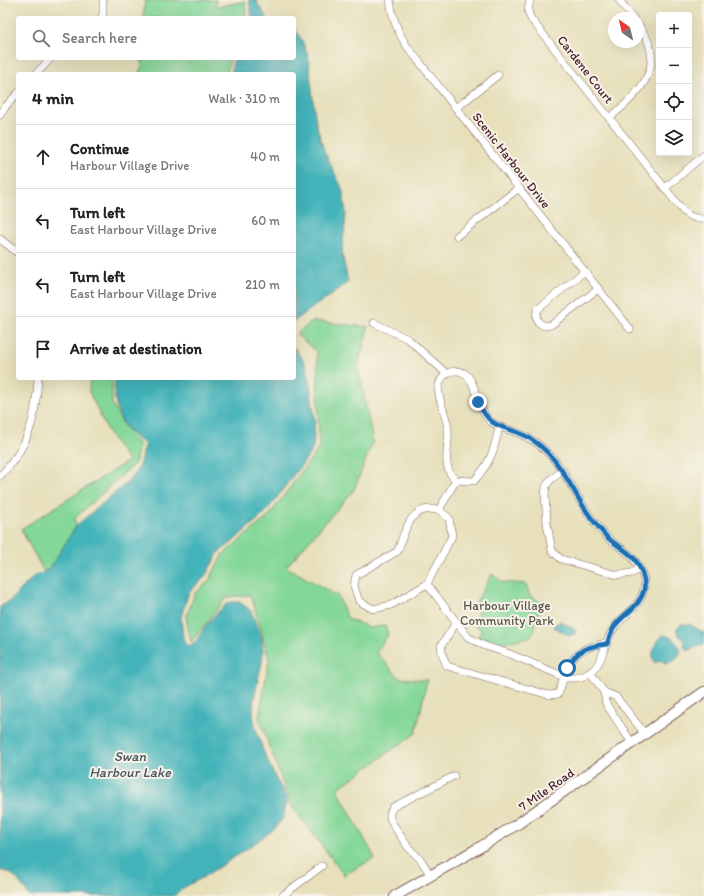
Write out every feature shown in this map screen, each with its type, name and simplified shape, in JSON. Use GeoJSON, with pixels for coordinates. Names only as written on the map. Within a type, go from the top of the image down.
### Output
{"type":"FeatureCollection","features":[{"type":"Feature","properties":{"kind":"street"},"geometry":{"type":"LineString","coordinates":[[102,16],[103,0]]}},
{"type":"Feature","properties":{"kind":"street","name":"Scenic Harbour Drive"},"geometry":{"type":"LineString","coordinates":[[390,0],[394,21],[399,35],[406,45],[630,329]]}},
{"type":"Feature","properties":{"kind":"street","name":"Cardene Court"},"geometry":{"type":"LineString","coordinates":[[530,0],[528,8],[531,19],[609,118],[629,101],[638,90],[651,68],[652,51],[644,32]]}},
{"type":"Feature","properties":{"kind":"street"},"geometry":{"type":"LineString","coordinates":[[618,0],[628,12]]}},
{"type":"Feature","properties":{"kind":"street"},"geometry":{"type":"LineString","coordinates":[[38,72],[49,60]]}},
{"type":"Feature","properties":{"kind":"street"},"geometry":{"type":"LineString","coordinates":[[456,108],[498,75]]}},
{"type":"Feature","properties":{"kind":"street"},"geometry":{"type":"LineString","coordinates":[[0,115],[16,95]]}},
{"type":"Feature","properties":{"kind":"street"},"geometry":{"type":"LineString","coordinates":[[609,118],[686,214],[695,218],[704,219]]}},
{"type":"Feature","properties":{"kind":"street"},"geometry":{"type":"LineString","coordinates":[[665,188],[704,155]]}},
{"type":"Feature","properties":{"kind":"street"},"geometry":{"type":"LineString","coordinates":[[457,236],[519,188]]}},
{"type":"Feature","properties":{"kind":"street"},"geometry":{"type":"LineString","coordinates":[[0,239],[16,251]]}},
{"type":"Feature","properties":{"kind":"street"},"geometry":{"type":"LineString","coordinates":[[585,271],[538,309],[536,316],[538,322],[544,326],[551,325],[598,288]]}},
{"type":"Feature","properties":{"kind":"street"},"geometry":{"type":"LineString","coordinates":[[374,324],[408,339],[447,374]]}},
{"type":"Feature","properties":{"kind":"street"},"geometry":{"type":"LineString","coordinates":[[427,584],[468,637],[485,646],[572,678],[582,676],[596,668],[602,659],[614,627],[631,611],[640,599],[644,590],[645,579],[636,562],[596,524],[582,505],[563,471],[547,452],[538,444],[522,435],[499,427],[490,420],[483,412],[478,402],[473,382],[468,376],[460,372],[454,372],[441,378],[438,389],[448,430],[449,445],[447,467],[450,474],[456,480],[474,481],[486,467],[496,446],[499,427]]}},
{"type":"Feature","properties":{"kind":"street"},"geometry":{"type":"LineString","coordinates":[[0,476],[12,463],[28,438],[36,410],[38,380]]}},
{"type":"Feature","properties":{"kind":"street"},"geometry":{"type":"LineString","coordinates":[[563,471],[551,479],[546,486],[545,496],[547,523],[552,551],[561,559],[617,575],[632,573],[640,569]]}},
{"type":"Feature","properties":{"kind":"street"},"geometry":{"type":"LineString","coordinates":[[439,510],[456,480]]}},
{"type":"Feature","properties":{"kind":"street"},"geometry":{"type":"LineString","coordinates":[[431,508],[439,510],[449,518],[452,536],[427,584],[391,605],[373,609],[359,601],[354,586],[356,575],[398,551],[404,532],[412,518],[420,510],[431,508]]}},
{"type":"Feature","properties":{"kind":"street"},"geometry":{"type":"LineString","coordinates":[[456,623],[441,646],[443,657],[447,666],[549,695],[558,694],[570,662],[578,653],[586,648],[607,644]]}},
{"type":"Feature","properties":{"kind":"street"},"geometry":{"type":"LineString","coordinates":[[590,672],[604,692],[606,704],[632,743]]}},
{"type":"Feature","properties":{"kind":"street"},"geometry":{"type":"LineString","coordinates":[[604,692],[616,697],[645,734]]}},
{"type":"Feature","properties":{"kind":"street","name":"7 Mile Road"},"geometry":{"type":"LineString","coordinates":[[395,896],[519,823],[704,692]]}},
{"type":"Feature","properties":{"kind":"street"},"geometry":{"type":"LineString","coordinates":[[431,876],[421,860],[408,847],[394,826],[390,818],[390,813],[393,807],[454,776]]}},
{"type":"Feature","properties":{"kind":"street"},"geometry":{"type":"LineString","coordinates":[[282,896],[322,866]]}},
{"type":"Feature","properties":{"kind":"green space"},"geometry":{"type":"Polygon","coordinates":[[[145,0],[216,0],[216,7],[245,1],[246,16],[143,16],[145,0]]]}},
{"type":"Feature","properties":{"kind":"green space"},"geometry":{"type":"Polygon","coordinates":[[[142,60],[230,60],[227,72],[139,72],[142,66],[142,60]]]}},
{"type":"Feature","properties":{"kind":"green space"},"geometry":{"type":"Polygon","coordinates":[[[313,321],[368,327],[358,367],[373,441],[354,490],[286,567],[338,596],[348,619],[371,628],[385,625],[388,635],[376,652],[399,678],[427,680],[416,733],[337,789],[375,858],[344,875],[291,805],[259,718],[269,659],[251,595],[227,597],[191,642],[186,617],[195,593],[209,581],[222,555],[268,517],[319,448],[317,352],[296,334],[313,321]]]}},
{"type":"Feature","properties":{"kind":"green space"},"geometry":{"type":"Polygon","coordinates":[[[90,380],[112,380],[112,404],[124,426],[139,445],[135,463],[74,519],[77,525],[59,556],[44,572],[21,529],[128,461],[109,434],[89,392],[90,380]]]}},
{"type":"Feature","properties":{"kind":"green space","name":"Harbour Village Community Park"},"geometry":{"type":"Polygon","coordinates":[[[492,574],[502,582],[526,584],[530,596],[546,605],[538,615],[535,630],[529,637],[506,642],[501,641],[500,645],[493,644],[478,637],[482,630],[476,626],[479,619],[475,604],[492,574]]]}},
{"type":"Feature","properties":{"kind":"water"},"geometry":{"type":"Polygon","coordinates":[[[249,0],[257,0],[258,5],[266,16],[252,16],[249,0]]]}},
{"type":"Feature","properties":{"kind":"water"},"geometry":{"type":"Polygon","coordinates":[[[296,32],[302,40],[308,56],[316,124],[325,153],[342,188],[346,214],[342,253],[348,282],[296,320],[296,72],[231,72],[234,60],[296,60],[296,32]]]}},
{"type":"Feature","properties":{"kind":"water","name":"Swan Harbour Lake"},"geometry":{"type":"Polygon","coordinates":[[[296,350],[305,363],[308,372],[315,420],[313,448],[302,465],[263,515],[234,541],[219,552],[204,578],[189,592],[181,617],[183,637],[185,644],[189,646],[196,641],[206,625],[228,603],[239,602],[251,611],[262,639],[263,652],[254,698],[253,712],[255,726],[263,750],[276,779],[287,798],[287,802],[283,818],[273,830],[238,855],[183,888],[174,896],[29,896],[21,884],[13,876],[5,871],[0,871],[0,607],[11,600],[34,576],[50,568],[77,525],[128,482],[138,469],[145,445],[130,432],[121,420],[116,406],[115,380],[296,380],[296,350]]]}},
{"type":"Feature","properties":{"kind":"water"},"geometry":{"type":"Polygon","coordinates":[[[560,621],[576,630],[574,635],[572,634],[570,636],[554,627],[556,623],[558,624],[560,621]]]}},
{"type":"Feature","properties":{"kind":"water"},"geometry":{"type":"Polygon","coordinates":[[[681,624],[691,625],[704,633],[704,644],[687,651],[684,641],[677,632],[677,628],[681,624]]]}},
{"type":"Feature","properties":{"kind":"water"},"geometry":{"type":"Polygon","coordinates":[[[663,635],[672,638],[681,650],[677,657],[666,664],[661,660],[655,663],[653,659],[654,648],[663,635]]]}},
{"type":"Feature","properties":{"kind":"route"},"geometry":{"type":"LineString","coordinates":[[478,402],[483,412],[494,424],[526,437],[538,444],[547,452],[563,471],[582,505],[596,524],[609,538],[628,553],[636,562],[645,579],[644,590],[640,599],[631,611],[614,627],[607,644],[598,644],[586,648],[578,653],[567,668]]}}]}
